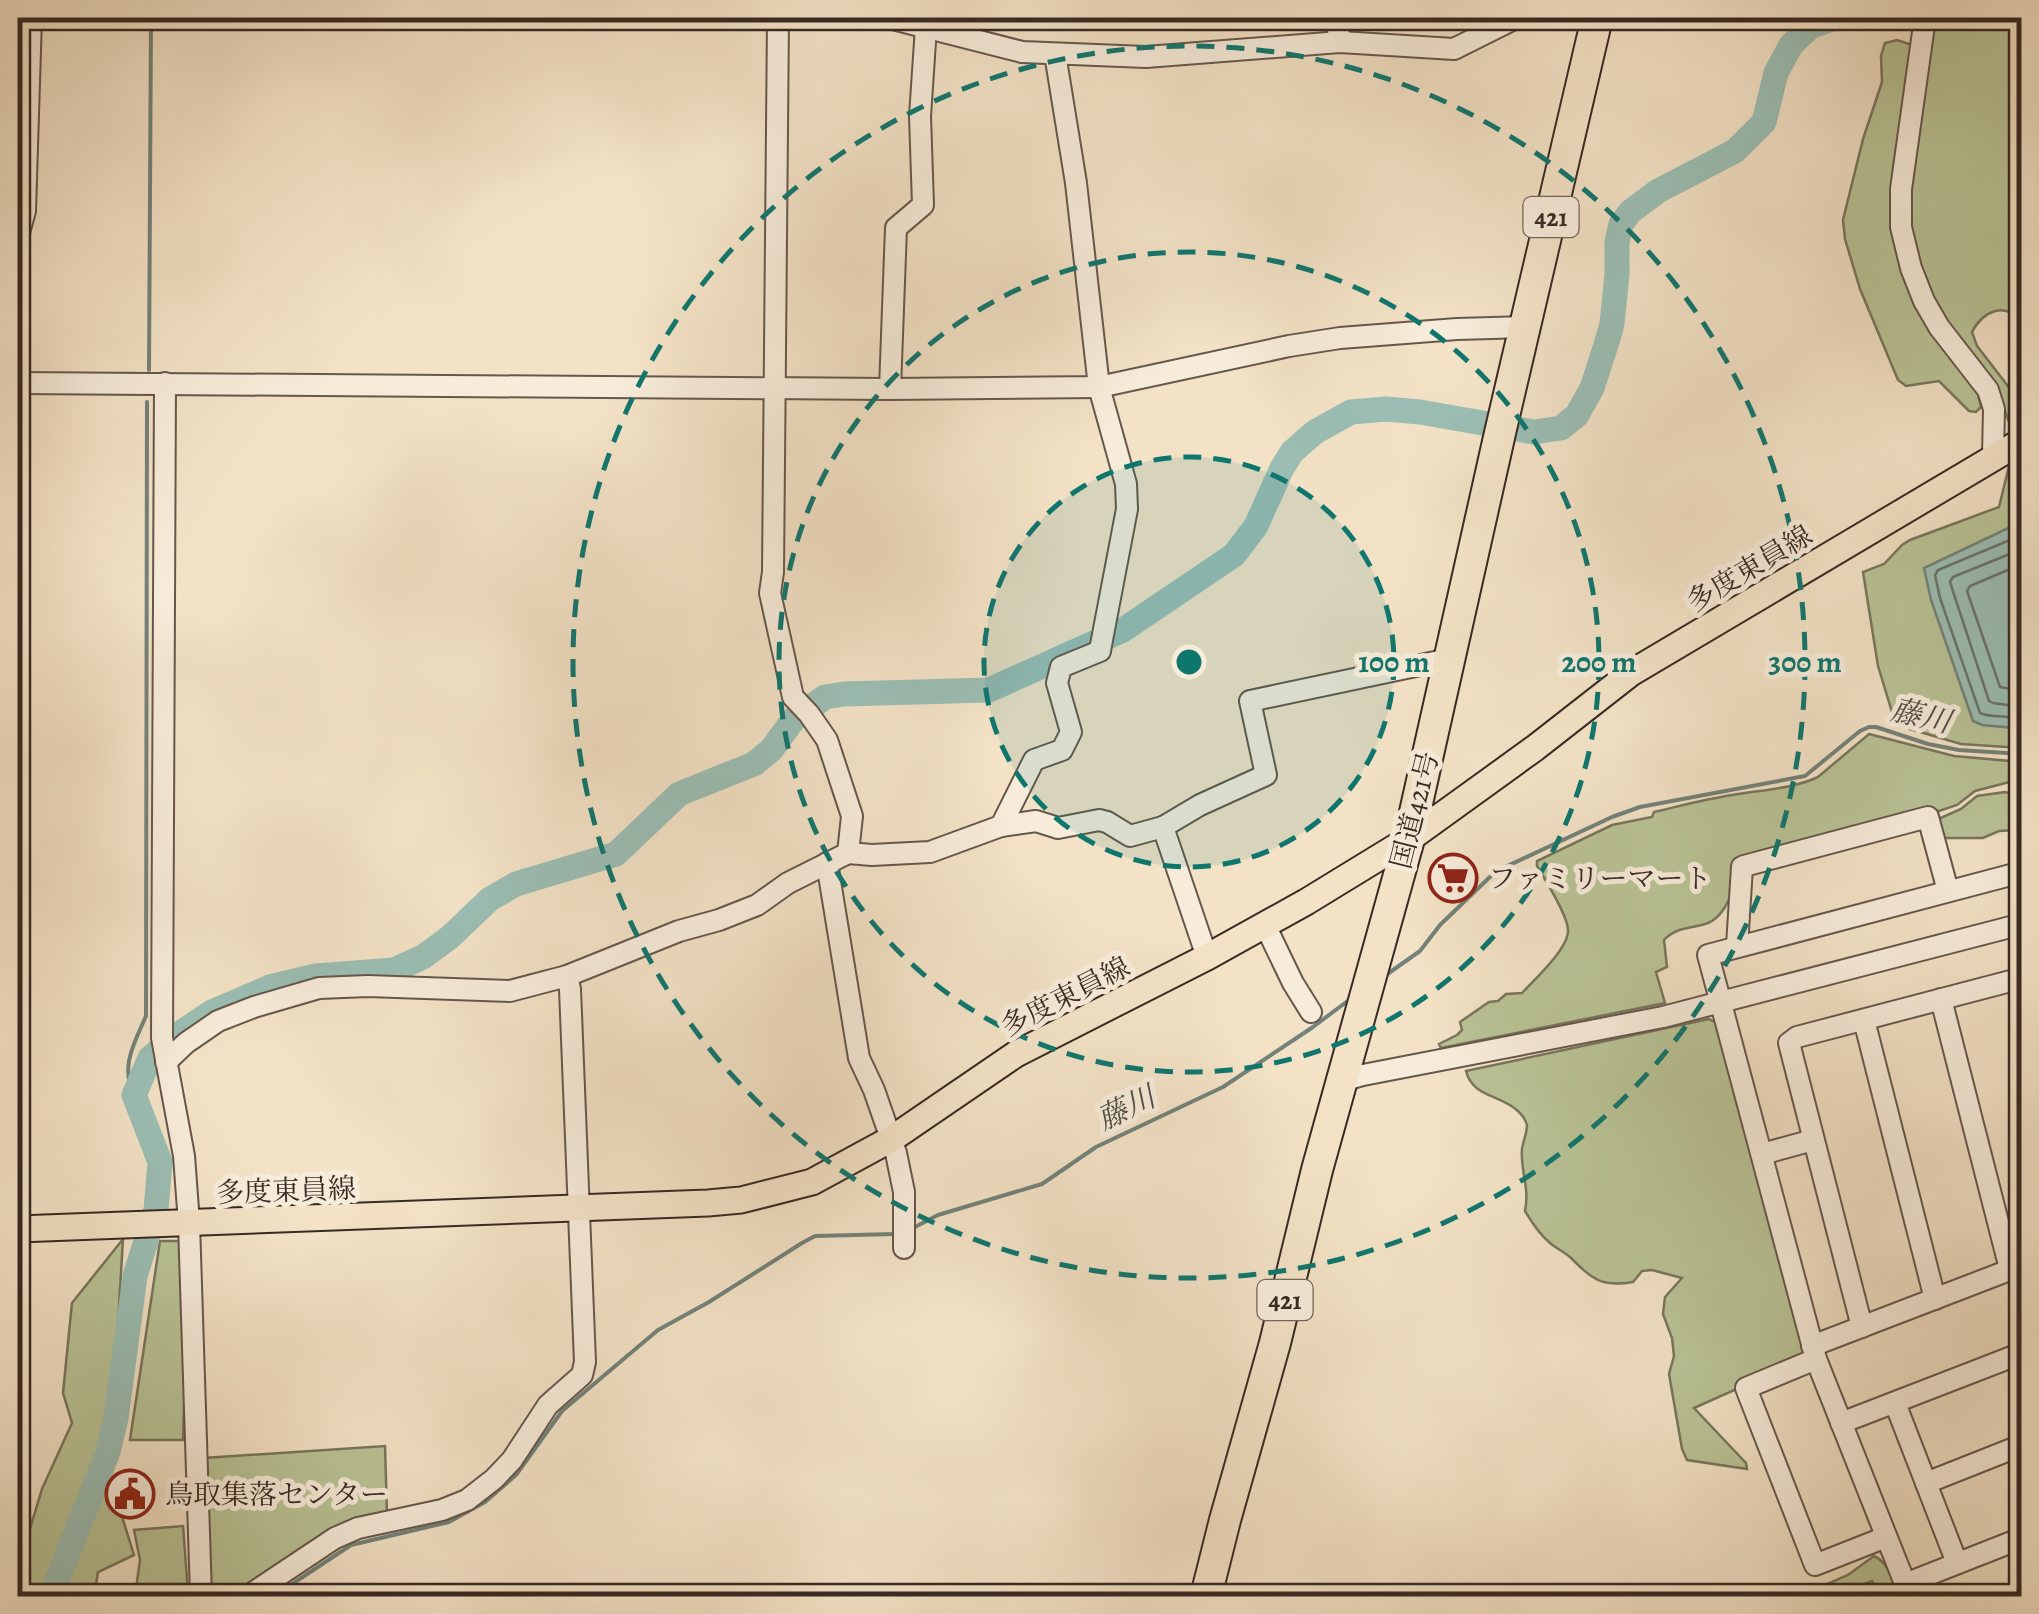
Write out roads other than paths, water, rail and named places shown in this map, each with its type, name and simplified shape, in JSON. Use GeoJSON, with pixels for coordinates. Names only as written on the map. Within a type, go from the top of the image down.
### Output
{"type":"FeatureCollection","features":[{"type":"Feature","properties":{"kind":"highway","name":"国道421号"},"geometry":{"type":"LineString","coordinates":[[1206,1596],[1409,839],[1597,18]]}},
{"type":"Feature","properties":{"kind":"main road","name":"多度東員線"},"geometry":{"type":"LineString","coordinates":[[18,1229],[742,1200],[812,1182],[893,1138],[1016,1054],[1207,957],[1409,839],[1631,674],[2022,440]]}},
{"type":"Feature","properties":{"kind":"street"},"geometry":{"type":"LineString","coordinates":[[18,236],[25,210],[32,18]]}},
{"type":"Feature","properties":{"kind":"street"},"geometry":{"type":"LineString","coordinates":[[778,18],[774,572],[770,593],[793,698],[827,740],[852,816],[848,853]]}},
{"type":"Feature","properties":{"kind":"street"},"geometry":{"type":"LineString","coordinates":[[889,18],[1022,52],[1146,57],[1340,42],[1454,49],[1516,18]]}},
{"type":"Feature","properties":{"kind":"street"},"geometry":{"type":"LineString","coordinates":[[1336,18],[1340,42]]}},
{"type":"Feature","properties":{"kind":"street"},"geometry":{"type":"LineString","coordinates":[[1925,18],[1902,189],[1901,227],[1924,301],[1988,390],[1994,409],[1993,456]]}},
{"type":"Feature","properties":{"kind":"street"},"geometry":{"type":"LineString","coordinates":[[890,390],[896,228],[924,205],[920,116],[926,27]]}},
{"type":"Feature","properties":{"kind":"street"},"geometry":{"type":"LineString","coordinates":[[1001,826],[1034,760],[1062,750],[1071,732],[1057,683],[1061,667],[1100,651],[1127,509],[1126,484],[1100,388],[1076,183],[1055,54]]}},
{"type":"Feature","properties":{"kind":"street"},"geometry":{"type":"LineString","coordinates":[[18,383],[1100,388],[1340,338],[1526,327]]}},
{"type":"Feature","properties":{"kind":"street"},"geometry":{"type":"LineString","coordinates":[[165,383],[164,1052],[184,1156],[180,1224],[201,1596]]}},
{"type":"Feature","properties":{"kind":"street"},"geometry":{"type":"LineString","coordinates":[[164,1052],[186,1043],[218,1021],[319,988],[510,990],[567,976],[757,905],[788,883],[848,853],[930,852],[1001,826],[1036,821],[1058,828],[1099,820],[1130,836],[1163,827],[1266,775],[1250,701],[1449,659]]}},
{"type":"Feature","properties":{"kind":"street"},"geometry":{"type":"LineString","coordinates":[[1737,946],[1742,867],[1928,817],[1948,891]]}},
{"type":"Feature","properties":{"kind":"street"},"geometry":{"type":"LineString","coordinates":[[1163,827],[1207,957]]}},
{"type":"Feature","properties":{"kind":"street"},"geometry":{"type":"LineString","coordinates":[[827,863],[859,1058],[893,1138],[904,1192],[904,1245]]}},
{"type":"Feature","properties":{"kind":"street"},"geometry":{"type":"LineString","coordinates":[[2022,872],[1708,954],[1814,1353],[1907,1590],[1957,1563],[2022,1538]]}},
{"type":"Feature","properties":{"kind":"street"},"geometry":{"type":"LineString","coordinates":[[1342,1081],[1663,1017],[2022,924]]}},
{"type":"Feature","properties":{"kind":"street"},"geometry":{"type":"LineString","coordinates":[[1265,925],[1311,1012]]}},
{"type":"Feature","properties":{"kind":"street"},"geometry":{"type":"LineString","coordinates":[[248,1596],[335,1538],[358,1528],[442,1510],[466,1500],[512,1460],[548,1405],[582,1375],[567,976]]}},
{"type":"Feature","properties":{"kind":"street"},"geometry":{"type":"LineString","coordinates":[[1862,1328],[1789,1044],[1796,1038],[1941,999],[2020,984]]}},
{"type":"Feature","properties":{"kind":"street"},"geometry":{"type":"LineString","coordinates":[[1886,1537],[1815,1565],[1746,1388],[1862,1328],[2016,1267],[1941,999]]}},
{"type":"Feature","properties":{"kind":"street"},"geometry":{"type":"LineString","coordinates":[[1864,1020],[1936,1299]]}},
{"type":"Feature","properties":{"kind":"street"},"geometry":{"type":"LineString","coordinates":[[1762,1154],[1813,1140]]}},
{"type":"Feature","properties":{"kind":"street"},"geometry":{"type":"LineString","coordinates":[[1842,1423],[2022,1353]]}},
{"type":"Feature","properties":{"kind":"street"},"geometry":{"type":"LineString","coordinates":[[1895,1403],[1957,1563]]}},
{"type":"Feature","properties":{"kind":"street"},"geometry":{"type":"LineString","coordinates":[[1926,1483],[2022,1445]]}},
{"type":"Feature","properties":{"kind":"water"},"geometry":{"type":"Polygon","coordinates":[[[2021,522],[2022,728],[2021,734],[2014,734],[2014,728],[1973,721],[1931,600],[1924,568],[2021,522]]]}},
{"type":"Feature","properties":{"kind":"waterway"},"geometry":{"type":"LineString","coordinates":[[149,370],[151,18]]}},
{"type":"Feature","properties":{"kind":"waterway"},"geometry":{"type":"LineString","coordinates":[[51,1596],[108,1452],[135,1276],[156,1210],[160,1162],[134,1095],[150,1058],[212,1012],[270,987],[316,976],[394,970],[423,957],[490,899],[516,884],[616,854],[679,794],[754,764],[771,750],[793,720],[825,697],[989,690],[1123,630],[1234,555],[1256,526],[1292,452],[1315,432],[1351,412],[1420,412],[1534,432],[1561,428],[1577,415],[1592,388],[1606,345],[1612,324],[1621,224],[1658,191],[1735,151],[1764,122],[1776,73],[1791,45],[1810,27],[1834,18]]}},
{"type":"Feature","properties":{"kind":"waterway"},"geometry":{"type":"LineString","coordinates":[[1840,18],[1888,25],[1907,18]]}},
{"type":"Feature","properties":{"kind":"waterway"},"geometry":{"type":"LineString","coordinates":[[134,1095],[128,1065],[146,1016],[147,402]]}},
{"type":"Feature","properties":{"kind":"waterway","name":"藤川"},"geometry":{"type":"LineString","coordinates":[[1386,975],[1420,951],[1440,925],[1503,868],[1640,807],[1805,776],[1869,727],[1959,750],[2022,754]]}},
{"type":"Feature","properties":{"kind":"waterway","name":"藤川"},"geometry":{"type":"LineString","coordinates":[[913,1228],[938,1215],[1042,1184],[1096,1147],[1223,1087],[1353,997]]}},
{"type":"Feature","properties":{"kind":"waterway","name":"藤川"},"geometry":{"type":"LineString","coordinates":[[274,1596],[351,1545],[449,1522],[485,1502],[516,1475],[562,1411],[658,1330],[802,1243],[815,1236],[895,1234]]}},
{"type":"Feature","properties":{"kind":"place","name":"ファミリーマート"},"geometry":{"type":"Point","coordinates":[1453,878]}},
{"type":"Feature","properties":{"kind":"place","name":"鳥取集落センター"},"geometry":{"type":"Point","coordinates":[130,1494]}}]}
